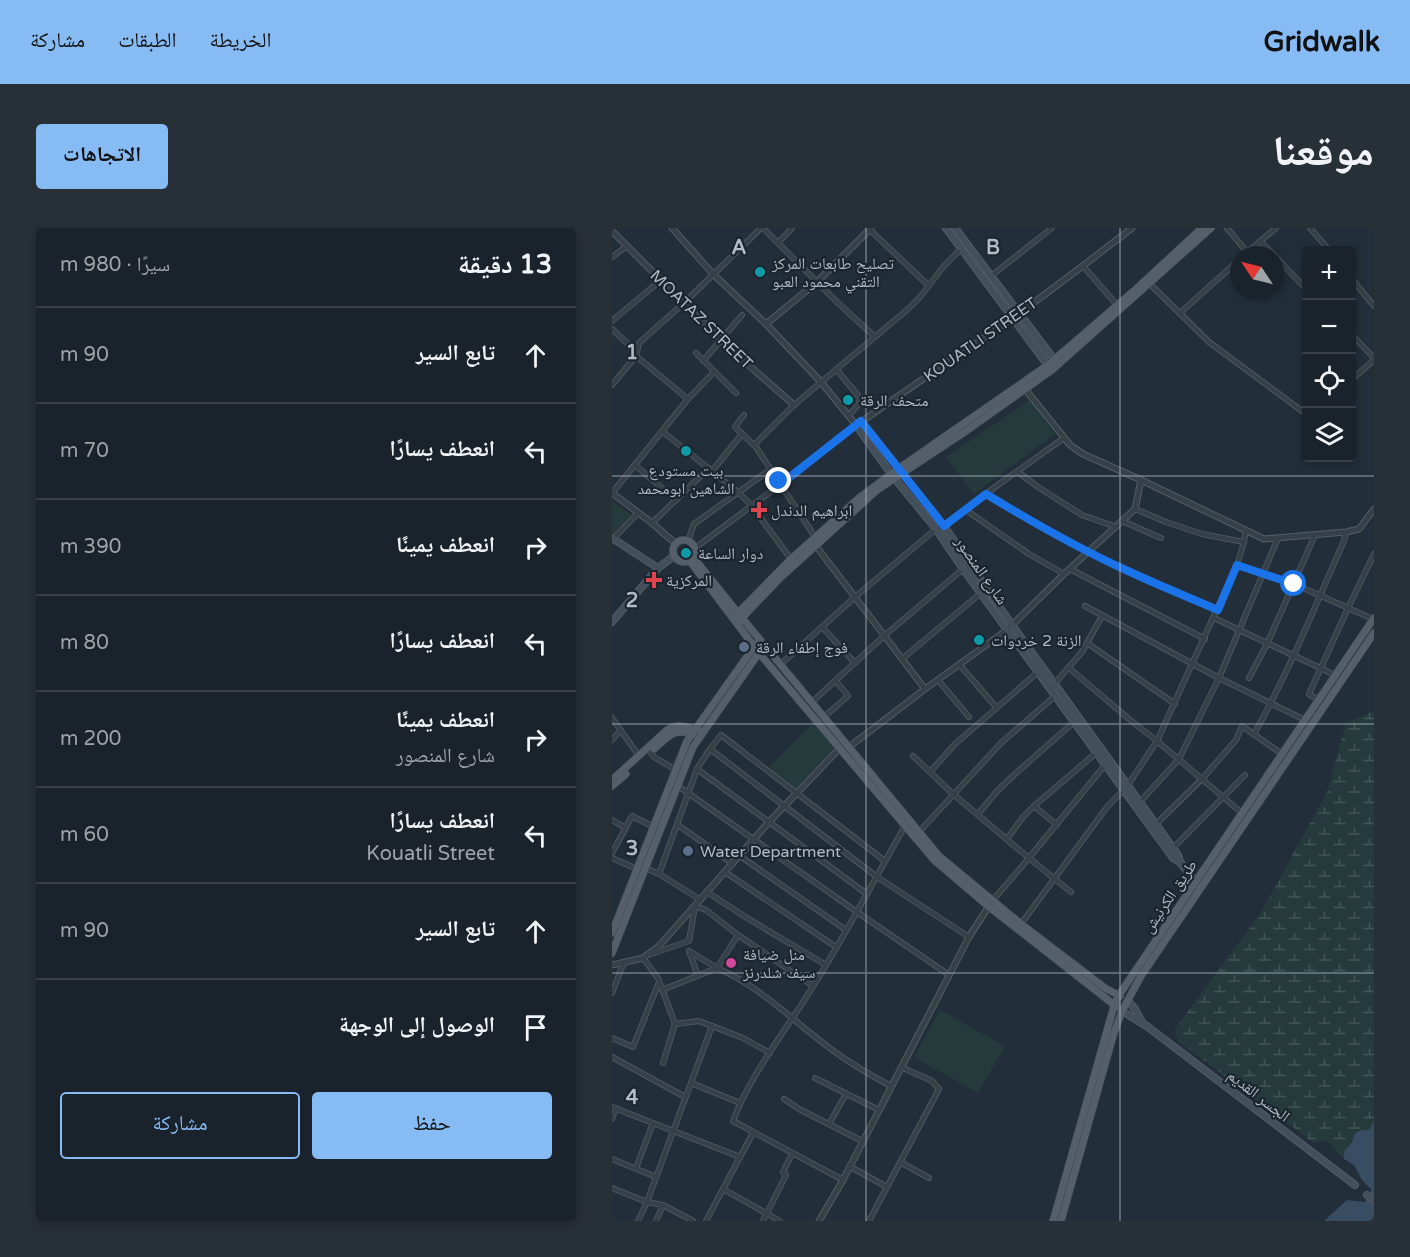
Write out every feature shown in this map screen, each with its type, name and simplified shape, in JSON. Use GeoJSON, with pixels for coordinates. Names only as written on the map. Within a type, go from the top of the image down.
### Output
{"type":"FeatureCollection","features":[{"type":"Feature","properties":{"kind":"main road"},"geometry":{"type":"LineString","coordinates":[[946,228],[1053,365]]}},
{"type":"Feature","properties":{"kind":"main road"},"geometry":{"type":"LineString","coordinates":[[955,228],[991,276],[1016,315]]}},
{"type":"Feature","properties":{"kind":"main road"},"geometry":{"type":"LineString","coordinates":[[737,618],[877,490],[1053,365],[1202,228]]}},
{"type":"Feature","properties":{"kind":"main road"},"geometry":{"type":"LineString","coordinates":[[737,618],[790,559],[859,498],[966,431],[1025,389],[1150,284],[1211,228]]}},
{"type":"Feature","properties":{"kind":"main road","name":"شارع المنصور"},"geometry":{"type":"LineString","coordinates":[[858,423],[897,474],[963,569],[1010,627],[1125,787],[1173,848],[1197,886]]}},
{"type":"Feature","properties":{"kind":"main road","name":"شارع المنصور"},"geometry":{"type":"LineString","coordinates":[[897,474],[944,526],[1038,672],[1053,686],[1056,696],[1105,765],[1140,802],[1173,858],[1180,862]]}},
{"type":"Feature","properties":{"kind":"main road"},"geometry":{"type":"LineString","coordinates":[[613,539],[658,568]]}},
{"type":"Feature","properties":{"kind":"main road"},"geometry":{"type":"LineString","coordinates":[[674,556],[676,543],[688,541],[693,545],[692,555],[737,618],[756,650],[839,749],[939,856],[990,904],[1021,924],[1105,988],[1128,1001],[1145,1024]]}},
{"type":"Feature","properties":{"kind":"main road"},"geometry":{"type":"LineString","coordinates":[[674,556],[681,561],[692,555]]}},
{"type":"Feature","properties":{"kind":"main road"},"geometry":{"type":"LineString","coordinates":[[612,622],[658,568],[674,556]]}},
{"type":"Feature","properties":{"kind":"main road"},"geometry":{"type":"LineString","coordinates":[[737,618],[781,664],[849,747],[934,860],[1114,1006],[1145,1024]]}},
{"type":"Feature","properties":{"kind":"main road","name":"طريق الكرنيش"},"geometry":{"type":"LineString","coordinates":[[1197,886],[1242,813],[1373,618]]}},
{"type":"Feature","properties":{"kind":"main road","name":"طريق الكرنيش"},"geometry":{"type":"LineString","coordinates":[[1053,1221],[1119,995],[1374,633]]}},
{"type":"Feature","properties":{"kind":"main road"},"geometry":{"type":"LineString","coordinates":[[612,953],[614,937],[637,869],[685,745],[693,731],[762,643]]}},
{"type":"Feature","properties":{"kind":"main road"},"geometry":{"type":"LineString","coordinates":[[614,937],[646,868],[687,758],[756,650]]}},
{"type":"Feature","properties":{"kind":"main road"},"geometry":{"type":"LineString","coordinates":[[612,780],[673,726],[684,726],[702,735]]}},
{"type":"Feature","properties":{"kind":"main road"},"geometry":{"type":"LineString","coordinates":[[612,786],[674,732],[693,731]]}},
{"type":"Feature","properties":{"kind":"main road","name":"طريق الكرنيش"},"geometry":{"type":"LineString","coordinates":[[1061,1221],[1122,1011],[1176,917]]}},
{"type":"Feature","properties":{"kind":"main road","name":"الجسر القديم"},"geometry":{"type":"LineString","coordinates":[[1145,1024],[1355,1185]]}},
{"type":"Feature","properties":{"kind":"main road"},"geometry":{"type":"LineString","coordinates":[[1368,1195],[1374,1200]]}},
{"type":"Feature","properties":{"kind":"street","name":"شارع المنصور"},"geometry":{"type":"LineString","coordinates":[[672,228],[713,274],[766,324],[858,423]]}},
{"type":"Feature","properties":{"kind":"street"},"geometry":{"type":"LineString","coordinates":[[612,385],[636,356],[639,343],[762,228],[876,337]]}},
{"type":"Feature","properties":{"kind":"street"},"geometry":{"type":"LineString","coordinates":[[778,243],[792,228]]}},
{"type":"Feature","properties":{"kind":"street"},"geometry":{"type":"LineString","coordinates":[[766,324],[817,282],[870,228],[930,286]]}},
{"type":"Feature","properties":{"kind":"street"},"geometry":{"type":"LineString","coordinates":[[991,276],[1052,228]]}},
{"type":"Feature","properties":{"kind":"street","name":"KOUATLI STREET"},"geometry":{"type":"LineString","coordinates":[[827,447],[858,423],[1016,315],[1132,228]]}},
{"type":"Feature","properties":{"kind":"street"},"geometry":{"type":"LineString","coordinates":[[1227,228],[1240,246]]}},
{"type":"Feature","properties":{"kind":"street"},"geometry":{"type":"LineString","coordinates":[[1255,246],[1276,228]]}},
{"type":"Feature","properties":{"kind":"street"},"geometry":{"type":"LineString","coordinates":[[1310,228],[1326,246]]}},
{"type":"Feature","properties":{"kind":"street","name":"MOATAZ STREET"},"geometry":{"type":"LineString","coordinates":[[612,231],[721,340],[794,405]]}},
{"type":"Feature","properties":{"kind":"street"},"geometry":{"type":"LineString","coordinates":[[1260,241],[1265,246]]}},
{"type":"Feature","properties":{"kind":"street"},"geometry":{"type":"LineString","coordinates":[[612,257],[627,246]]}},
{"type":"Feature","properties":{"kind":"street"},"geometry":{"type":"LineString","coordinates":[[754,445],[794,405],[914,303],[961,249]]}},
{"type":"Feature","properties":{"kind":"street"},"geometry":{"type":"LineString","coordinates":[[1083,266],[1117,305]]}},
{"type":"Feature","properties":{"kind":"street"},"geometry":{"type":"LineString","coordinates":[[1284,266],[1302,285]]}},
{"type":"Feature","properties":{"kind":"street"},"geometry":{"type":"LineString","coordinates":[[1180,314],[1230,268]]}},
{"type":"Feature","properties":{"kind":"street"},"geometry":{"type":"LineString","coordinates":[[612,321],[661,280]]}},
{"type":"Feature","properties":{"kind":"street"},"geometry":{"type":"LineString","coordinates":[[1150,284],[1209,342],[1302,411]]}},
{"type":"Feature","properties":{"kind":"street"},"geometry":{"type":"LineString","coordinates":[[1356,284],[1374,306]]}},
{"type":"Feature","properties":{"kind":"street"},"geometry":{"type":"LineString","coordinates":[[703,361],[742,315]]}},
{"type":"Feature","properties":{"kind":"street"},"geometry":{"type":"LineString","coordinates":[[613,332],[627,343],[636,356],[688,399]]}},
{"type":"Feature","properties":{"kind":"street"},"geometry":{"type":"LineString","coordinates":[[1356,339],[1374,359],[1356,375]]}},
{"type":"Feature","properties":{"kind":"street"},"geometry":{"type":"LineString","coordinates":[[696,353],[736,393]]}},
{"type":"Feature","properties":{"kind":"street"},"geometry":{"type":"LineString","coordinates":[[836,369],[859,396],[859,404],[851,413]]}},
{"type":"Feature","properties":{"kind":"street"},"geometry":{"type":"LineString","coordinates":[[676,543],[612,493],[688,399],[714,372]]}},
{"type":"Feature","properties":{"kind":"street"},"geometry":{"type":"LineString","coordinates":[[1025,389],[1070,445],[1083,454],[1264,539],[1359,529],[1374,509]]}},
{"type":"Feature","properties":{"kind":"street"},"geometry":{"type":"LineString","coordinates":[[744,415],[735,427],[754,445],[816,537]]}},
{"type":"Feature","properties":{"kind":"street"},"geometry":{"type":"LineString","coordinates":[[662,430],[739,492],[752,506],[790,559]]}},
{"type":"Feature","properties":{"kind":"street"},"geometry":{"type":"LineString","coordinates":[[652,523],[710,469],[742,434]]}},
{"type":"Feature","properties":{"kind":"street"},"geometry":{"type":"LineString","coordinates":[[781,664],[855,597],[936,529],[944,526],[1064,438]]}},
{"type":"Feature","properties":{"kind":"street"},"geometry":{"type":"LineString","coordinates":[[692,555],[827,447]]}},
{"type":"Feature","properties":{"kind":"street"},"geometry":{"type":"LineString","coordinates":[[635,465],[676,500]]}},
{"type":"Feature","properties":{"kind":"street"},"geometry":{"type":"LineString","coordinates":[[688,541],[694,524],[771,469]]}},
{"type":"Feature","properties":{"kind":"street"},"geometry":{"type":"LineString","coordinates":[[1018,472],[1083,515],[1116,527]]}},
{"type":"Feature","properties":{"kind":"street"},"geometry":{"type":"LineString","coordinates":[[651,954],[769,822],[839,749],[849,747],[1010,627],[1135,509],[1141,480]]}},
{"type":"Feature","properties":{"kind":"street"},"geometry":{"type":"LineString","coordinates":[[986,494],[1089,552],[1218,610]]}},
{"type":"Feature","properties":{"kind":"street"},"geometry":{"type":"LineString","coordinates":[[1135,509],[1202,534],[1244,542]]}},
{"type":"Feature","properties":{"kind":"street"},"geometry":{"type":"LineString","coordinates":[[966,510],[1029,554],[1064,574]]}},
{"type":"Feature","properties":{"kind":"street"},"geometry":{"type":"LineString","coordinates":[[613,539],[638,513]]}},
{"type":"Feature","properties":{"kind":"street"},"geometry":{"type":"LineString","coordinates":[[1122,521],[1161,538]]}},
{"type":"Feature","properties":{"kind":"street"},"geometry":{"type":"LineString","coordinates":[[1021,924],[1157,741],[1237,565],[1246,530]]}},
{"type":"Feature","properties":{"kind":"street"},"geometry":{"type":"LineString","coordinates":[[1254,734],[1293,656],[1346,532]]}},
{"type":"Feature","properties":{"kind":"street"},"geometry":{"type":"LineString","coordinates":[[1249,678],[1267,644],[1315,535]]}},
{"type":"Feature","properties":{"kind":"street"},"geometry":{"type":"LineString","coordinates":[[1140,802],[1179,759],[1219,678],[1278,538]]}},
{"type":"Feature","properties":{"kind":"street"},"geometry":{"type":"LineString","coordinates":[[816,546],[925,689]]}},
{"type":"Feature","properties":{"kind":"street"},"geometry":{"type":"LineString","coordinates":[[1318,700],[1309,694],[1374,554]]}},
{"type":"Feature","properties":{"kind":"street"},"geometry":{"type":"LineString","coordinates":[[1237,565],[1294,584],[1373,618]]}},
{"type":"Feature","properties":{"kind":"street"},"geometry":{"type":"LineString","coordinates":[[812,702],[884,636],[963,569]]}},
{"type":"Feature","properties":{"kind":"street"},"geometry":{"type":"LineString","coordinates":[[1070,569],[1204,639]]}},
{"type":"Feature","properties":{"kind":"street"},"geometry":{"type":"LineString","coordinates":[[902,659],[981,593]]}},
{"type":"Feature","properties":{"kind":"street"},"geometry":{"type":"LineString","coordinates":[[1085,606],[1219,678],[1305,720]]}},
{"type":"Feature","properties":{"kind":"street"},"geometry":{"type":"LineString","coordinates":[[612,609],[619,612]]}},
{"type":"Feature","properties":{"kind":"street"},"geometry":{"type":"LineString","coordinates":[[1053,686],[1087,643],[1102,616]]}},
{"type":"Feature","properties":{"kind":"street"},"geometry":{"type":"LineString","coordinates":[[1214,618],[1335,675]]}},
{"type":"Feature","properties":{"kind":"street"},"geometry":{"type":"LineString","coordinates":[[822,627],[855,663]]}},
{"type":"Feature","properties":{"kind":"street"},"geometry":{"type":"LineString","coordinates":[[1087,643],[1175,704]]}},
{"type":"Feature","properties":{"kind":"street"},"geometry":{"type":"LineString","coordinates":[[960,664],[996,707]]}},
{"type":"Feature","properties":{"kind":"street"},"geometry":{"type":"LineString","coordinates":[[1069,668],[1242,813]]}},
{"type":"Feature","properties":{"kind":"street"},"geometry":{"type":"LineString","coordinates":[[930,772],[955,744],[1038,672]]}},
{"type":"Feature","properties":{"kind":"street"},"geometry":{"type":"LineString","coordinates":[[938,680],[969,717]]}},
{"type":"Feature","properties":{"kind":"street"},"geometry":{"type":"LineString","coordinates":[[824,717],[848,696],[836,681]]}},
{"type":"Feature","properties":{"kind":"street"},"geometry":{"type":"LineString","coordinates":[[919,832],[1001,743],[1056,696]]}},
{"type":"Feature","properties":{"kind":"street"},"geometry":{"type":"LineString","coordinates":[[612,718],[639,756]]}},
{"type":"Feature","properties":{"kind":"street"},"geometry":{"type":"LineString","coordinates":[[978,814],[998,790],[1074,723]]}},
{"type":"Feature","properties":{"kind":"street"},"geometry":{"type":"LineString","coordinates":[[1154,826],[1202,779],[1236,740],[1242,726],[1282,754]]}},
{"type":"Feature","properties":{"kind":"street"},"geometry":{"type":"LineString","coordinates":[[612,740],[621,730]]}},
{"type":"Feature","properties":{"kind":"street"},"geometry":{"type":"LineString","coordinates":[[659,874],[697,770],[721,735],[885,861]]}},
{"type":"Feature","properties":{"kind":"street"},"geometry":{"type":"LineString","coordinates":[[710,748],[877,877],[969,937]]}},
{"type":"Feature","properties":{"kind":"street"},"geometry":{"type":"LineString","coordinates":[[650,752],[675,770]]}},
{"type":"Feature","properties":{"kind":"street"},"geometry":{"type":"LineString","coordinates":[[1007,839],[1034,806],[1096,753]]}},
{"type":"Feature","properties":{"kind":"street"},"geometry":{"type":"LineString","coordinates":[[913,756],[953,794],[1071,891]]}},
{"type":"Feature","properties":{"kind":"street"},"geometry":{"type":"LineString","coordinates":[[819,1221],[843,1180],[969,937],[990,904],[1105,765]]}},
{"type":"Feature","properties":{"kind":"street"},"geometry":{"type":"LineString","coordinates":[[697,770],[867,894]]}},
{"type":"Feature","properties":{"kind":"street"},"geometry":{"type":"LineString","coordinates":[[1173,848],[1245,775]]}},
{"type":"Feature","properties":{"kind":"street"},"geometry":{"type":"LineString","coordinates":[[677,786],[949,975]]}},
{"type":"Feature","properties":{"kind":"street"},"geometry":{"type":"LineString","coordinates":[[1034,806],[1056,825]]}},
{"type":"Feature","properties":{"kind":"street"},"geometry":{"type":"LineString","coordinates":[[612,853],[632,816],[654,827]]}},
{"type":"Feature","properties":{"kind":"street"},"geometry":{"type":"LineString","coordinates":[[612,820],[626,828]]}},
{"type":"Feature","properties":{"kind":"street"},"geometry":{"type":"LineString","coordinates":[[678,825],[733,864]]}},
{"type":"Feature","properties":{"kind":"street"},"geometry":{"type":"LineString","coordinates":[[843,1180],[733,1121],[740,1102],[826,965],[908,825]]}},
{"type":"Feature","properties":{"kind":"street"},"geometry":{"type":"LineString","coordinates":[[612,838],[619,842]]}},
{"type":"Feature","properties":{"kind":"street"},"geometry":{"type":"LineString","coordinates":[[740,856],[846,930]]}},
{"type":"Feature","properties":{"kind":"street"},"geometry":{"type":"LineString","coordinates":[[612,858],[637,869],[646,868],[659,874],[700,900]]}},
{"type":"Feature","properties":{"kind":"street"},"geometry":{"type":"LineString","coordinates":[[726,872],[836,947]]}},
{"type":"Feature","properties":{"kind":"street"},"geometry":{"type":"LineString","coordinates":[[707,892],[826,965]]}},
{"type":"Feature","properties":{"kind":"street"},"geometry":{"type":"LineString","coordinates":[[695,906],[706,910],[738,935],[813,986]]}},
{"type":"Feature","properties":{"kind":"street"},"geometry":{"type":"LineString","coordinates":[[612,965],[644,958],[689,941],[695,906]]}},
{"type":"Feature","properties":{"kind":"street"},"geometry":{"type":"LineString","coordinates":[[662,990],[717,968],[738,935]]}},
{"type":"Feature","properties":{"kind":"street"},"geometry":{"type":"LineString","coordinates":[[685,943],[698,976]]}},
{"type":"Feature","properties":{"kind":"street"},"geometry":{"type":"LineString","coordinates":[[689,951],[733,975],[793,1018],[834,1052],[860,1070],[891,1086]]}},
{"type":"Feature","properties":{"kind":"street"},"geometry":{"type":"LineString","coordinates":[[644,958],[659,982],[675,1024],[663,1064]]}},
{"type":"Feature","properties":{"kind":"street"},"geometry":{"type":"LineString","coordinates":[[612,993],[624,962]]}},
{"type":"Feature","properties":{"kind":"street"},"geometry":{"type":"LineString","coordinates":[[612,1038],[633,1047],[659,982]]}},
{"type":"Feature","properties":{"kind":"street"},"geometry":{"type":"LineString","coordinates":[[675,1024],[699,1021],[743,1038],[770,1053]]}},
{"type":"Feature","properties":{"kind":"street"},"geometry":{"type":"LineString","coordinates":[[638,1221],[712,1026]]}},
{"type":"Feature","properties":{"kind":"street"},"geometry":{"type":"LineString","coordinates":[[612,1057],[685,1097]]}},
{"type":"Feature","properties":{"kind":"street"},"geometry":{"type":"LineString","coordinates":[[868,1221],[939,1089],[932,1081],[901,1067]]}},
{"type":"Feature","properties":{"kind":"street"},"geometry":{"type":"LineString","coordinates":[[815,1078],[879,1110]]}},
{"type":"Feature","properties":{"kind":"street"},"geometry":{"type":"LineString","coordinates":[[691,1083],[740,1102]]}},
{"type":"Feature","properties":{"kind":"street"},"geometry":{"type":"LineString","coordinates":[[829,1124],[846,1094]]}},
{"type":"Feature","properties":{"kind":"street"},"geometry":{"type":"LineString","coordinates":[[784,1099],[862,1141]]}},
{"type":"Feature","properties":{"kind":"street"},"geometry":{"type":"LineString","coordinates":[[612,1119],[614,1107],[740,1157]]}},
{"type":"Feature","properties":{"kind":"street"},"geometry":{"type":"LineString","coordinates":[[636,1168],[653,1123]]}},
{"type":"Feature","properties":{"kind":"street"},"geometry":{"type":"LineString","coordinates":[[706,1221],[753,1133]]}},
{"type":"Feature","properties":{"kind":"street"},"geometry":{"type":"LineString","coordinates":[[763,1221],[786,1175],[783,1172],[792,1154]]}},
{"type":"Feature","properties":{"kind":"street"},"geometry":{"type":"LineString","coordinates":[[612,1159],[656,1177]]}},
{"type":"Feature","properties":{"kind":"street"},"geometry":{"type":"LineString","coordinates":[[900,1162],[929,1178]]}},
{"type":"Feature","properties":{"kind":"street"},"geometry":{"type":"LineString","coordinates":[[849,1166],[887,1187]]}},
{"type":"Feature","properties":{"kind":"street"},"geometry":{"type":"LineString","coordinates":[[612,1188],[663,1206],[693,1221]]}},
{"type":"Feature","properties":{"kind":"street"},"geometry":{"type":"LineString","coordinates":[[723,1189],[780,1221]]}},
{"type":"Feature","properties":{"kind":"street"},"geometry":{"type":"LineString","coordinates":[[656,1221],[663,1206]]}},
{"type":"Feature","properties":{"kind":"green space"},"geometry":{"type":"Polygon","coordinates":[[[1030,400],[1055,434],[974,494],[946,457],[1030,400]]]}},
{"type":"Feature","properties":{"kind":"green space"},"geometry":{"type":"Polygon","coordinates":[[[612,501],[632,515],[615,534],[612,532],[612,501]]]}},
{"type":"Feature","properties":{"kind":"green space"},"geometry":{"type":"Polygon","coordinates":[[[1374,711],[1374,1119],[1370,1129],[1358,1131],[1345,1152],[1344,1159],[1326,1140],[1314,1143],[1178,1041],[1175,1029],[1260,914],[1327,792],[1346,723],[1374,711]]]}},
{"type":"Feature","properties":{"kind":"green space"},"geometry":{"type":"Polygon","coordinates":[[[813,724],[834,748],[795,789],[768,768],[813,724]]]}},
{"type":"Feature","properties":{"kind":"green space"},"geometry":{"type":"Polygon","coordinates":[[[940,1010],[1005,1046],[978,1093],[914,1057],[940,1010]]]}},
{"type":"Feature","properties":{"kind":"water"},"geometry":{"type":"Polygon","coordinates":[[[1374,1119],[1374,1221],[1324,1221],[1347,1200],[1365,1202],[1370,1195],[1371,1189],[1362,1180],[1354,1165],[1344,1159],[1344,1156],[1355,1134],[1370,1129],[1374,1119]]]}},
{"type":"Feature","properties":{"kind":"place","name":"تصليح طابعات المركز التقني محمود العبو"},"geometry":{"type":"Point","coordinates":[760,272]}},
{"type":"Feature","properties":{"kind":"place","name":"متحف الرقة"},"geometry":{"type":"Point","coordinates":[848,400]}},
{"type":"Feature","properties":{"kind":"place","name":"بيت مستودع الشاهين ابومحمد"},"geometry":{"type":"Point","coordinates":[686,451]}},
{"type":"Feature","properties":{"kind":"place","name":"ابراهيم الدندل"},"geometry":{"type":"Point","coordinates":[759,510]}},
{"type":"Feature","properties":{"kind":"place","name":"دوار الساعة"},"geometry":{"type":"Point","coordinates":[686,553]}},
{"type":"Feature","properties":{"kind":"place","name":"المركزية"},"geometry":{"type":"Point","coordinates":[654,580]}},
{"type":"Feature","properties":{"kind":"place","name":"الزنة 2 خردوات"},"geometry":{"type":"Point","coordinates":[979,640]}},
{"type":"Feature","properties":{"kind":"place","name":"فوج إطفاء الرقة"},"geometry":{"type":"Point","coordinates":[744,647]}},
{"type":"Feature","properties":{"kind":"place","name":"Water Department"},"geometry":{"type":"Point","coordinates":[688,851]}},
{"type":"Feature","properties":{"kind":"place","name":"منل ضيافة سيف شلدرنز"},"geometry":{"type":"Point","coordinates":[731,963]}},
{"type":"Feature","properties":{"kind":"route"},"geometry":{"type":"LineString","coordinates":[[779,481],[781,484],[861,421],[944,526],[986,494],[1089,552],[1218,610],[1237,565],[1294,584]]}}]}
